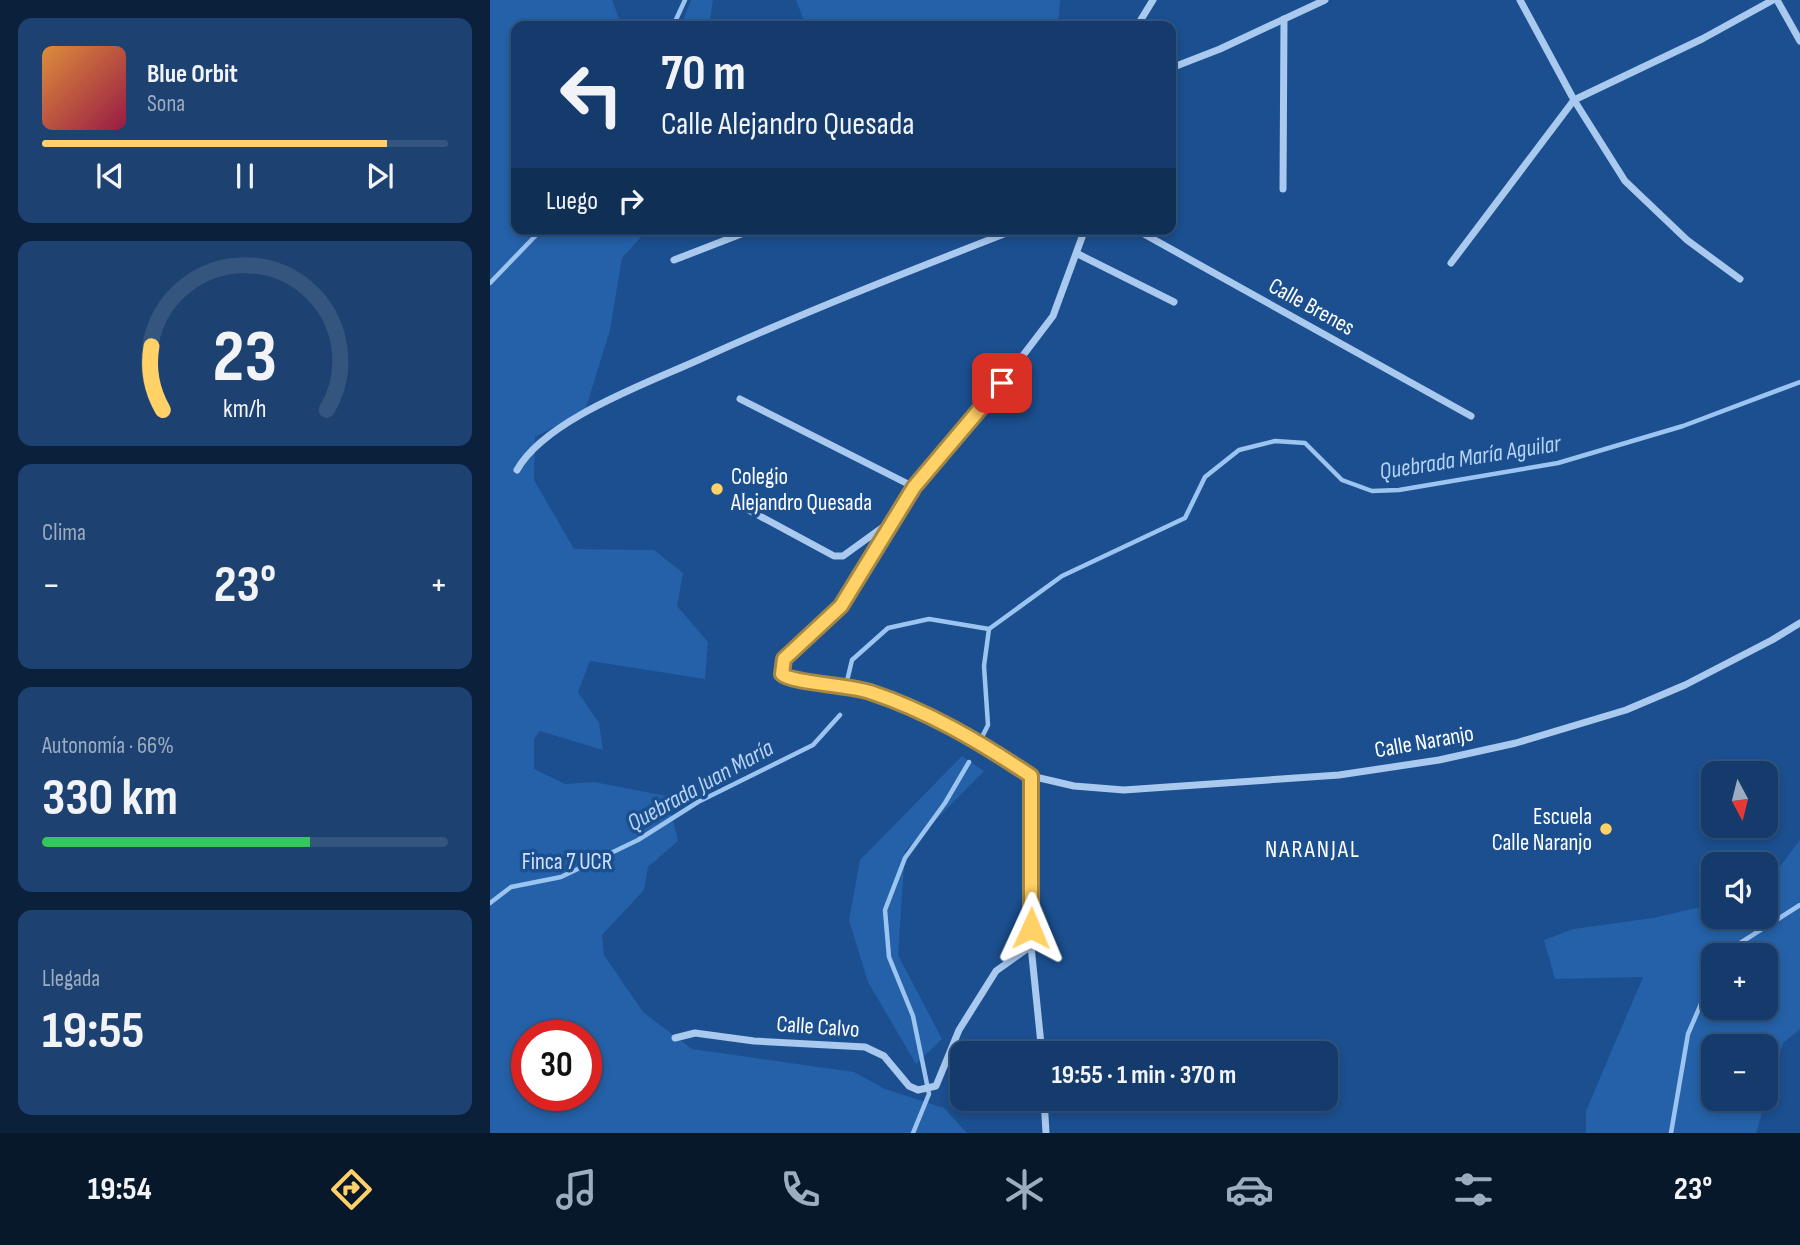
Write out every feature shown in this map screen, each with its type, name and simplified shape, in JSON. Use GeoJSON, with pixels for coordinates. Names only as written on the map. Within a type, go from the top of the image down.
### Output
{"type":"FeatureCollection","features":[{"type":"Feature","properties":{"kind":"street"},"geometry":{"type":"LineString","coordinates":[[1140,21],[1153,0]]}},
{"type":"Feature","properties":{"kind":"street"},"geometry":{"type":"LineString","coordinates":[[1176,66],[1220,49],[1325,0]]}},
{"type":"Feature","properties":{"kind":"street"},"geometry":{"type":"LineString","coordinates":[[1520,0],[1574,100],[1625,181],[1688,240],[1740,279]]}},
{"type":"Feature","properties":{"kind":"street"},"geometry":{"type":"LineString","coordinates":[[1451,263],[1574,100],[1775,0],[1800,41]]}},
{"type":"Feature","properties":{"kind":"street"},"geometry":{"type":"LineString","coordinates":[[1283,189],[1284,19]]}},
{"type":"Feature","properties":{"kind":"street"},"geometry":{"type":"LineString","coordinates":[[674,260],[739,235]]}},
{"type":"Feature","properties":{"kind":"street"},"geometry":{"type":"LineString","coordinates":[[517,471],[524,458],[544,439],[596,406],[822,304],[1001,235]]}},
{"type":"Feature","properties":{"kind":"street"},"geometry":{"type":"LineString","coordinates":[[734,502],[834,556],[843,556],[893,520],[914,487],[1002,383],[1053,316],[1083,235]]}},
{"type":"Feature","properties":{"kind":"street","name":"Calle Brenes"},"geometry":{"type":"LineString","coordinates":[[1146,235],[1471,416]]}},
{"type":"Feature","properties":{"kind":"street"},"geometry":{"type":"LineString","coordinates":[[1077,254],[1174,302]]}},
{"type":"Feature","properties":{"kind":"street"},"geometry":{"type":"LineString","coordinates":[[740,399],[914,487]]}},
{"type":"Feature","properties":{"kind":"street","name":"Calle Naranjo"},"geometry":{"type":"LineString","coordinates":[[893,520],[841,606],[784,659],[782,674],[796,681],[836,683],[870,692],[966,734],[1031,776],[1073,786],[1124,790],[1339,775],[1439,760],[1516,743],[1626,710],[1728,663],[1800,623]]}},
{"type":"Feature","properties":{"kind":"street"},"geometry":{"type":"LineString","coordinates":[[1031,776],[1031,946],[1040,1041]]}},
{"type":"Feature","properties":{"kind":"street","name":"Calle Calvo"},"geometry":{"type":"LineString","coordinates":[[675,1038],[695,1033],[754,1041],[865,1046],[884,1056],[909,1086],[928,1090],[936,1086],[959,1030],[996,971],[1031,946]]}},
{"type":"Feature","properties":{"kind":"street"},"geometry":{"type":"LineString","coordinates":[[1045,1111],[1046,1133]]}},
{"type":"Feature","properties":{"kind":"green space","name":"Finca 7 UCR"},"geometry":{"type":"Polygon","coordinates":[[[490,0],[612,0],[620,21],[511,21],[511,235],[646,235],[622,258],[610,330],[585,411],[535,437],[534,480],[574,549],[654,550],[683,573],[677,606],[708,642],[705,679],[590,661],[578,692],[599,723],[603,750],[540,731],[534,739],[534,769],[565,784],[594,782],[667,796],[678,841],[648,867],[644,890],[602,935],[604,955],[643,1012],[692,1049],[854,1072],[885,1089],[944,1108],[967,1133],[490,1133],[490,0]]]}},
{"type":"Feature","properties":{"kind":"green space"},"geometry":{"type":"Polygon","coordinates":[[[691,0],[713,0],[710,21],[683,21],[691,0]]]}},
{"type":"Feature","properties":{"kind":"green space"},"geometry":{"type":"Polygon","coordinates":[[[796,0],[1060,0],[1058,21],[804,21],[796,0]]]}},
{"type":"Feature","properties":{"kind":"green space"},"geometry":{"type":"Polygon","coordinates":[[[962,756],[984,771],[905,851],[898,955],[942,1039],[916,1064],[868,982],[849,920],[860,860],[962,756]]]}},
{"type":"Feature","properties":{"kind":"green space"},"geometry":{"type":"Polygon","coordinates":[[[1800,840],[1800,1029],[1783,1043],[1778,1060],[1778,1034],[1701,1034],[1701,1111],[1763,1111],[1756,1133],[1586,1133],[1586,1111],[1643,977],[1555,979],[1544,940],[1573,929],[1653,918],[1701,907],[1701,929],[1778,929],[1778,869],[1800,840]]]}},
{"type":"Feature","properties":{"kind":"waterway"},"geometry":{"type":"LineString","coordinates":[[675,21],[685,0]]}},
{"type":"Feature","properties":{"kind":"waterway"},"geometry":{"type":"LineString","coordinates":[[490,283],[536,235]]}},
{"type":"Feature","properties":{"kind":"waterway","name":"Quebrada María Aguilar"},"geometry":{"type":"LineString","coordinates":[[982,737],[988,725],[984,666],[989,629],[1062,576],[1185,518],[1205,477],[1239,450],[1275,441],[1305,443],[1342,480],[1372,491],[1399,490],[1558,463],[1683,426],[1800,382]]}},
{"type":"Feature","properties":{"kind":"waterway","name":"Quebrada Juan María"},"geometry":{"type":"LineString","coordinates":[[846,685],[852,660],[888,628],[929,619],[989,629]]}},
{"type":"Feature","properties":{"kind":"waterway","name":"Quebrada Juan María"},"geometry":{"type":"LineString","coordinates":[[490,903],[511,887],[561,877],[638,840],[698,802],[813,745],[840,715]]}},
{"type":"Feature","properties":{"kind":"waterway","name":"Quebrada María Aguilar"},"geometry":{"type":"LineString","coordinates":[[913,1133],[929,1094],[913,1016],[889,957],[885,910],[905,858],[945,803],[969,762]]}},
{"type":"Feature","properties":{"kind":"waterway"},"geometry":{"type":"LineString","coordinates":[[1740,943],[1800,905]]}},
{"type":"Feature","properties":{"kind":"waterway"},"geometry":{"type":"LineString","coordinates":[[1671,1133],[1688,1034],[1701,1004]]}},
{"type":"Feature","properties":{"kind":"place","name":"Colegio Alejandro Quesada"},"geometry":{"type":"Point","coordinates":[717,489]}},
{"type":"Feature","properties":{"kind":"place","name":"Escuela Calle Naranjo"},"geometry":{"type":"Point","coordinates":[1606,829]}},
{"type":"Feature","properties":{"kind":"district","name":"NARANJAL"},"geometry":{"type":"Point","coordinates":[1313,849]}},
{"type":"Feature","properties":{"kind":"route"},"geometry":{"type":"LineString","coordinates":[[1002,383],[914,487],[841,606],[784,659],[782,674],[796,681],[836,683],[870,692],[914,709],[966,734],[1031,776],[1031,928]]}}]}
